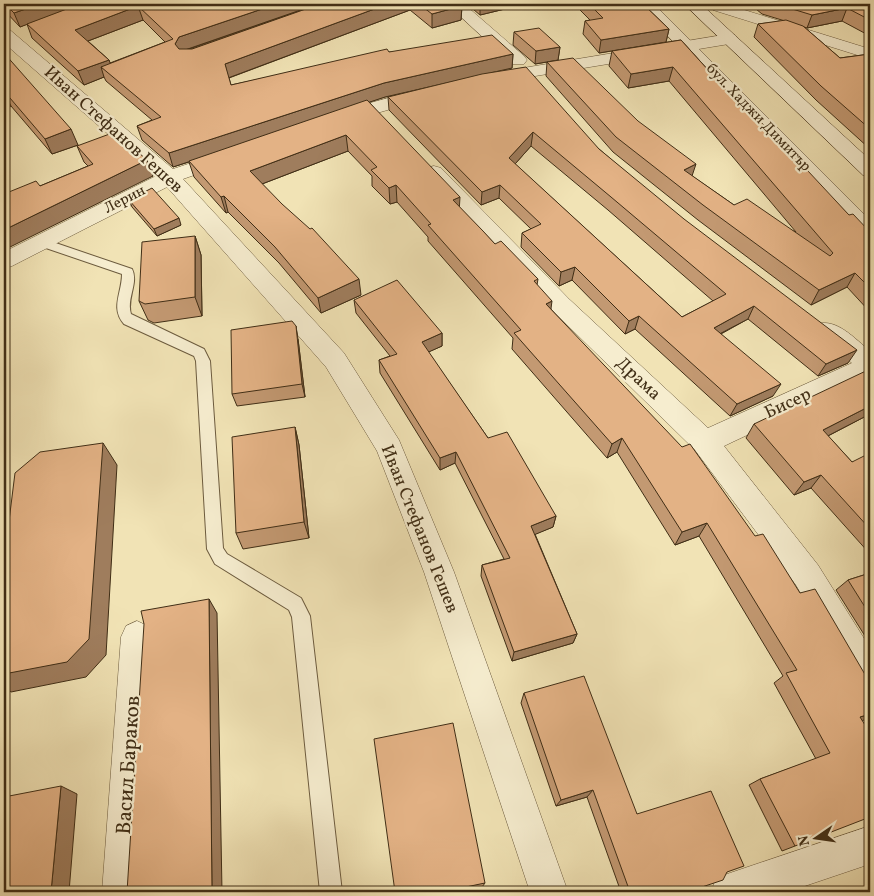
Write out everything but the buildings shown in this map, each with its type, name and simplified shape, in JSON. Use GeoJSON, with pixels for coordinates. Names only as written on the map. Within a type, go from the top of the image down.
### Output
{"type":"FeatureCollection","features":[{"type":"Feature","properties":{"kind":"street"},"geometry":{"type":"LineString","coordinates":[[455,4],[530,72],[546,92]]}},
{"type":"Feature","properties":{"kind":"street","name":"бул. Хаджи Димитър"},"geometry":{"type":"LineString","coordinates":[[645,4],[870,233]]}},
{"type":"Feature","properties":{"kind":"street"},"geometry":{"type":"LineString","coordinates":[[696,7],[726,5],[870,54]]}},
{"type":"Feature","properties":{"kind":"street","name":"бул. Хаджи Димитър"},"geometry":{"type":"LineString","coordinates":[[696,7],[870,171]]}},
{"type":"Feature","properties":{"kind":"street"},"geometry":{"type":"LineString","coordinates":[[5,37],[27,31]]}},
{"type":"Feature","properties":{"kind":"street","name":"Иван Стефанов Гешев"},"geometry":{"type":"LineString","coordinates":[[5,37],[170,177],[335,360],[389,448],[439,572],[549,892]]}},
{"type":"Feature","properties":{"kind":"street"},"geometry":{"type":"LineString","coordinates":[[472,82],[729,39]]}},
{"type":"Feature","properties":{"kind":"street"},"geometry":{"type":"LineString","coordinates":[[318,125],[372,107],[445,89]]}},
{"type":"Feature","properties":{"kind":"street"},"geometry":{"type":"LineString","coordinates":[[372,107],[392,128]]}},
{"type":"Feature","properties":{"kind":"street","name":"Лерин"},"geometry":{"type":"LineString","coordinates":[[4,261],[170,177],[244,151]]}},
{"type":"Feature","properties":{"kind":"street","name":"Драма"},"geometry":{"type":"LineString","coordinates":[[419,156],[561,305],[705,442],[807,575],[870,678]]}},
{"type":"Feature","properties":{"kind":"street"},"geometry":{"type":"LineString","coordinates":[[810,318],[870,365]]}},
{"type":"Feature","properties":{"kind":"street","name":"Бисер"},"geometry":{"type":"LineString","coordinates":[[705,442],[870,365]]}},
{"type":"Feature","properties":{"kind":"street","name":"Васил Бараков"},"geometry":{"type":"LineString","coordinates":[[121,892],[138,637]]}},
{"type":"Feature","properties":{"kind":"street"},"geometry":{"type":"LineString","coordinates":[[730,892],[870,845]]}},
{"type":"Feature","properties":{"kind":"lane"},"geometry":{"type":"LineString","coordinates":[[41,242],[128,272],[129,282],[121,310],[123,317],[199,353],[203,361],[215,548],[221,559],[295,604],[300,616],[331,892]]}}]}
